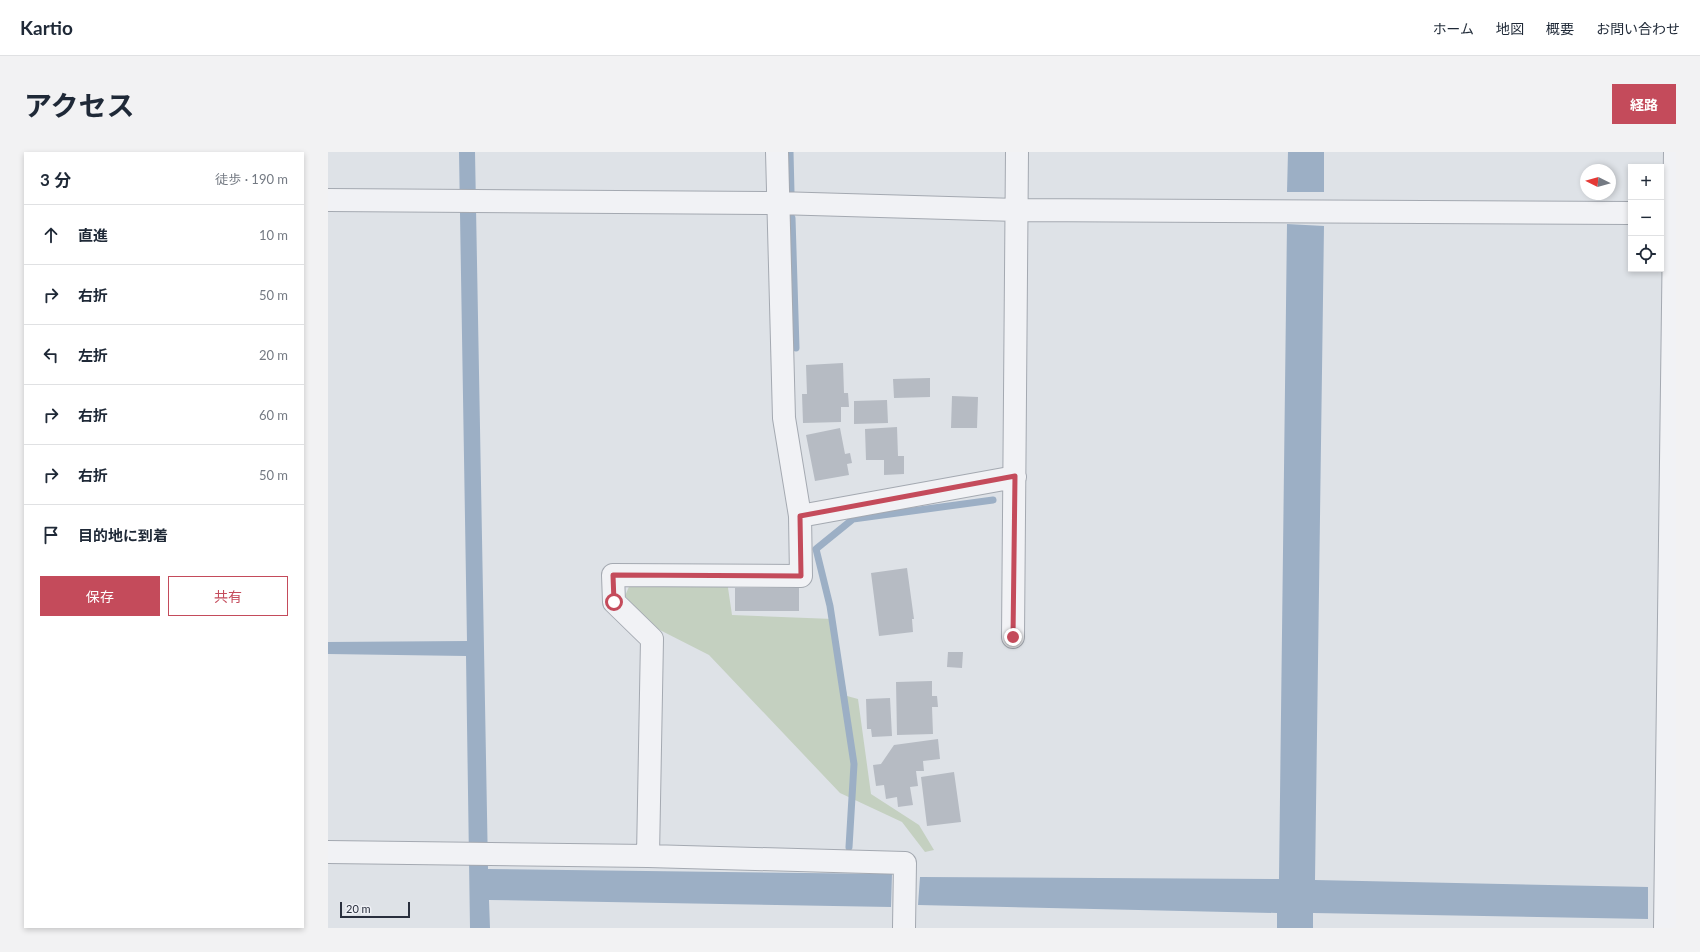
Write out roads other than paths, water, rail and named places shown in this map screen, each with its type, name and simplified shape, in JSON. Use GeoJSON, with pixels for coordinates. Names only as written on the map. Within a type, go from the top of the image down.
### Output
{"type":"FeatureCollection","features":[{"type":"Feature","properties":{"kind":"street"},"geometry":{"type":"LineString","coordinates":[[648,856],[652,639],[614,602],[613,575],[801,576],[800,516],[784,418],[777,203],[777,152]]}},
{"type":"Feature","properties":{"kind":"street"},"geometry":{"type":"LineString","coordinates":[[1013,637],[1017,152]]}},
{"type":"Feature","properties":{"kind":"street"},"geometry":{"type":"LineString","coordinates":[[1665,928],[1670,214],[1675,152]]}},
{"type":"Feature","properties":{"kind":"street"},"geometry":{"type":"LineString","coordinates":[[328,200],[777,203],[1017,210],[1628,214]]}},
{"type":"Feature","properties":{"kind":"street"},"geometry":{"type":"LineString","coordinates":[[800,516],[1015,476]]}},
{"type":"Feature","properties":{"kind":"street"},"geometry":{"type":"LineString","coordinates":[[328,852],[648,856],[905,863],[904,928]]}},
{"type":"Feature","properties":{"kind":"water"},"geometry":{"type":"Polygon","coordinates":[[[459,152],[475,152],[488,869],[892,874],[891,907],[489,900],[490,928],[470,928],[466,656],[328,654],[328,642],[467,641],[459,152]]]}},
{"type":"Feature","properties":{"kind":"water"},"geometry":{"type":"Polygon","coordinates":[[[1288,152],[1324,152],[1324,192],[1287,192],[1288,152]]]}},
{"type":"Feature","properties":{"kind":"water"},"geometry":{"type":"Polygon","coordinates":[[[1287,224],[1324,226],[1315,880],[1648,887],[1648,919],[1313,913],[1313,928],[1277,928],[1277,913],[918,905],[920,877],[1279,879],[1287,224]]]}},
{"type":"Feature","properties":{"kind":"waterway"},"geometry":{"type":"LineString","coordinates":[[790,152],[791,192]]}},
{"type":"Feature","properties":{"kind":"waterway"},"geometry":{"type":"LineString","coordinates":[[792,218],[796,348]]}},
{"type":"Feature","properties":{"kind":"waterway"},"geometry":{"type":"LineString","coordinates":[[849,847],[854,764],[830,606],[816,549],[853,519],[993,500]]}}]}
